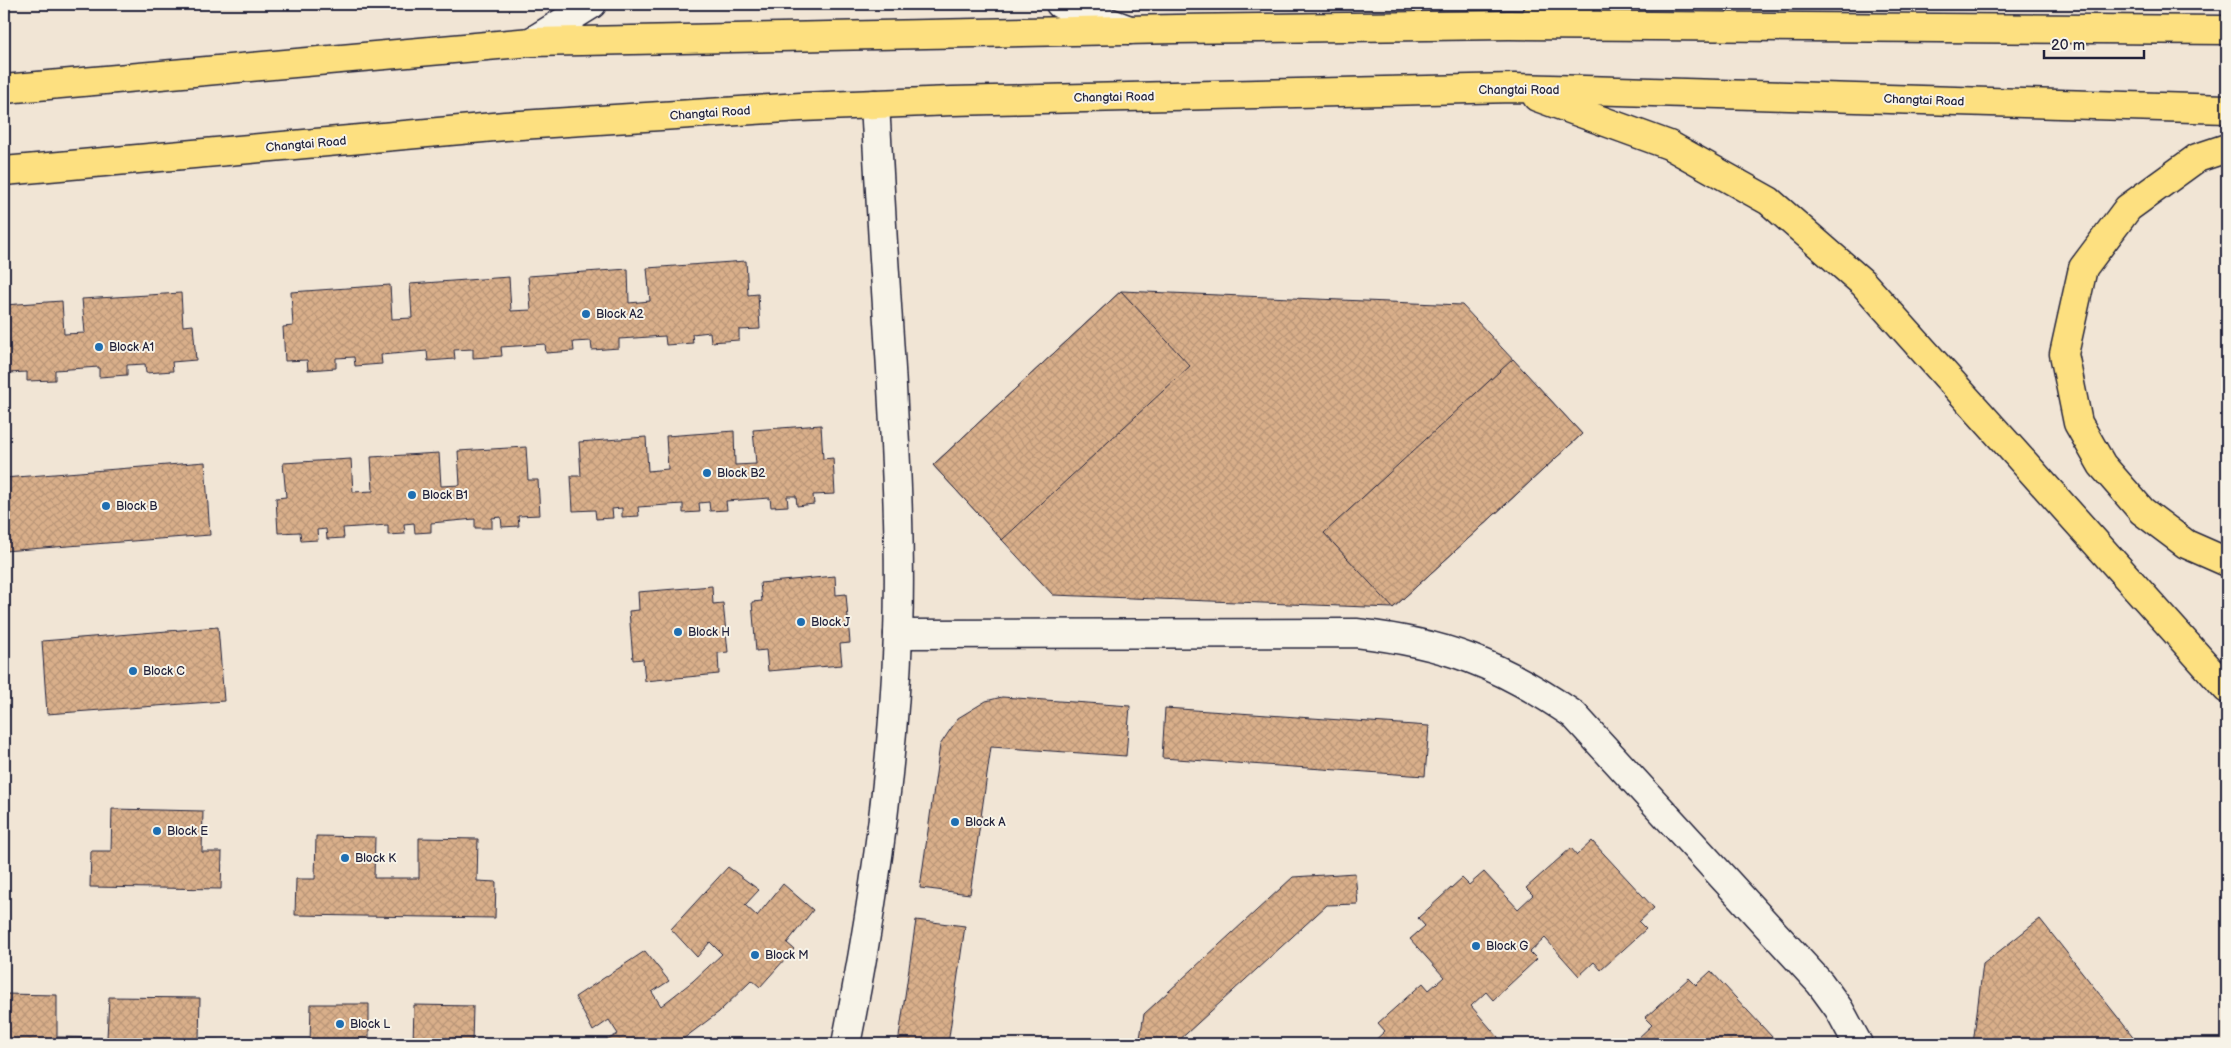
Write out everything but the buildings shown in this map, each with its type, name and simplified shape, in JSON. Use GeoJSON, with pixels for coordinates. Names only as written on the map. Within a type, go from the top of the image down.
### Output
{"type":"FeatureCollection","features":[{"type":"Feature","properties":{"kind":"highway"},"geometry":{"type":"LineString","coordinates":[[1509,26],[1580,4]]}},
{"type":"Feature","properties":{"kind":"highway"},"geometry":{"type":"LineString","coordinates":[[4,89],[531,42],[1131,30],[1509,26],[2227,30]]}},
{"type":"Feature","properties":{"kind":"highway"},"geometry":{"type":"LineString","coordinates":[[1514,88],[1669,145],[1769,201],[1863,283],[2227,689]]}},
{"type":"Feature","properties":{"kind":"highway","name":"Changtai Road"},"geometry":{"type":"LineString","coordinates":[[4,171],[505,126],[875,104],[1514,88],[2227,109]]}},
{"type":"Feature","properties":{"kind":"highway"},"geometry":{"type":"LineString","coordinates":[[2227,148],[2197,158],[2128,208],[2083,268],[2064,354],[2078,422],[2102,465],[2142,511],[2186,544],[2227,562]]}},
{"type":"Feature","properties":{"kind":"street"},"geometry":{"type":"LineString","coordinates":[[531,42],[592,4]]}},
{"type":"Feature","properties":{"kind":"street"},"geometry":{"type":"LineString","coordinates":[[1060,4],[1131,30]]}},
{"type":"Feature","properties":{"kind":"street"},"geometry":{"type":"LineString","coordinates":[[846,1044],[866,942],[882,840],[892,737],[898,634],[898,531],[875,104]]}},
{"type":"Feature","properties":{"kind":"street"},"geometry":{"type":"LineString","coordinates":[[898,634],[1356,632],[1434,645],[1507,673],[1542,693],[1574,715],[1820,983],[1839,1009],[1858,1044]]}},
{"type":"Feature","properties":{"kind":"place","name":"Block A2"},"geometry":{"type":"Point","coordinates":[586,314]}},
{"type":"Feature","properties":{"kind":"place","name":"Block A1"},"geometry":{"type":"Point","coordinates":[99,347]}},
{"type":"Feature","properties":{"kind":"place","name":"Block B2"},"geometry":{"type":"Point","coordinates":[707,473]}},
{"type":"Feature","properties":{"kind":"place","name":"Block B1"},"geometry":{"type":"Point","coordinates":[412,495]}},
{"type":"Feature","properties":{"kind":"place","name":"Block B"},"geometry":{"type":"Point","coordinates":[106,506]}},
{"type":"Feature","properties":{"kind":"place","name":"Block J"},"geometry":{"type":"Point","coordinates":[801,622]}},
{"type":"Feature","properties":{"kind":"place","name":"Block H"},"geometry":{"type":"Point","coordinates":[678,632]}},
{"type":"Feature","properties":{"kind":"place","name":"Block C"},"geometry":{"type":"Point","coordinates":[133,671]}},
{"type":"Feature","properties":{"kind":"place","name":"Block A"},"geometry":{"type":"Point","coordinates":[955,822]}},
{"type":"Feature","properties":{"kind":"place","name":"Block E"},"geometry":{"type":"Point","coordinates":[157,831]}},
{"type":"Feature","properties":{"kind":"place","name":"Block K"},"geometry":{"type":"Point","coordinates":[345,858]}},
{"type":"Feature","properties":{"kind":"place","name":"Block G"},"geometry":{"type":"Point","coordinates":[1476,946]}},
{"type":"Feature","properties":{"kind":"place","name":"Block M"},"geometry":{"type":"Point","coordinates":[755,955]}},
{"type":"Feature","properties":{"kind":"place","name":"Block L"},"geometry":{"type":"Point","coordinates":[340,1024]}}]}
